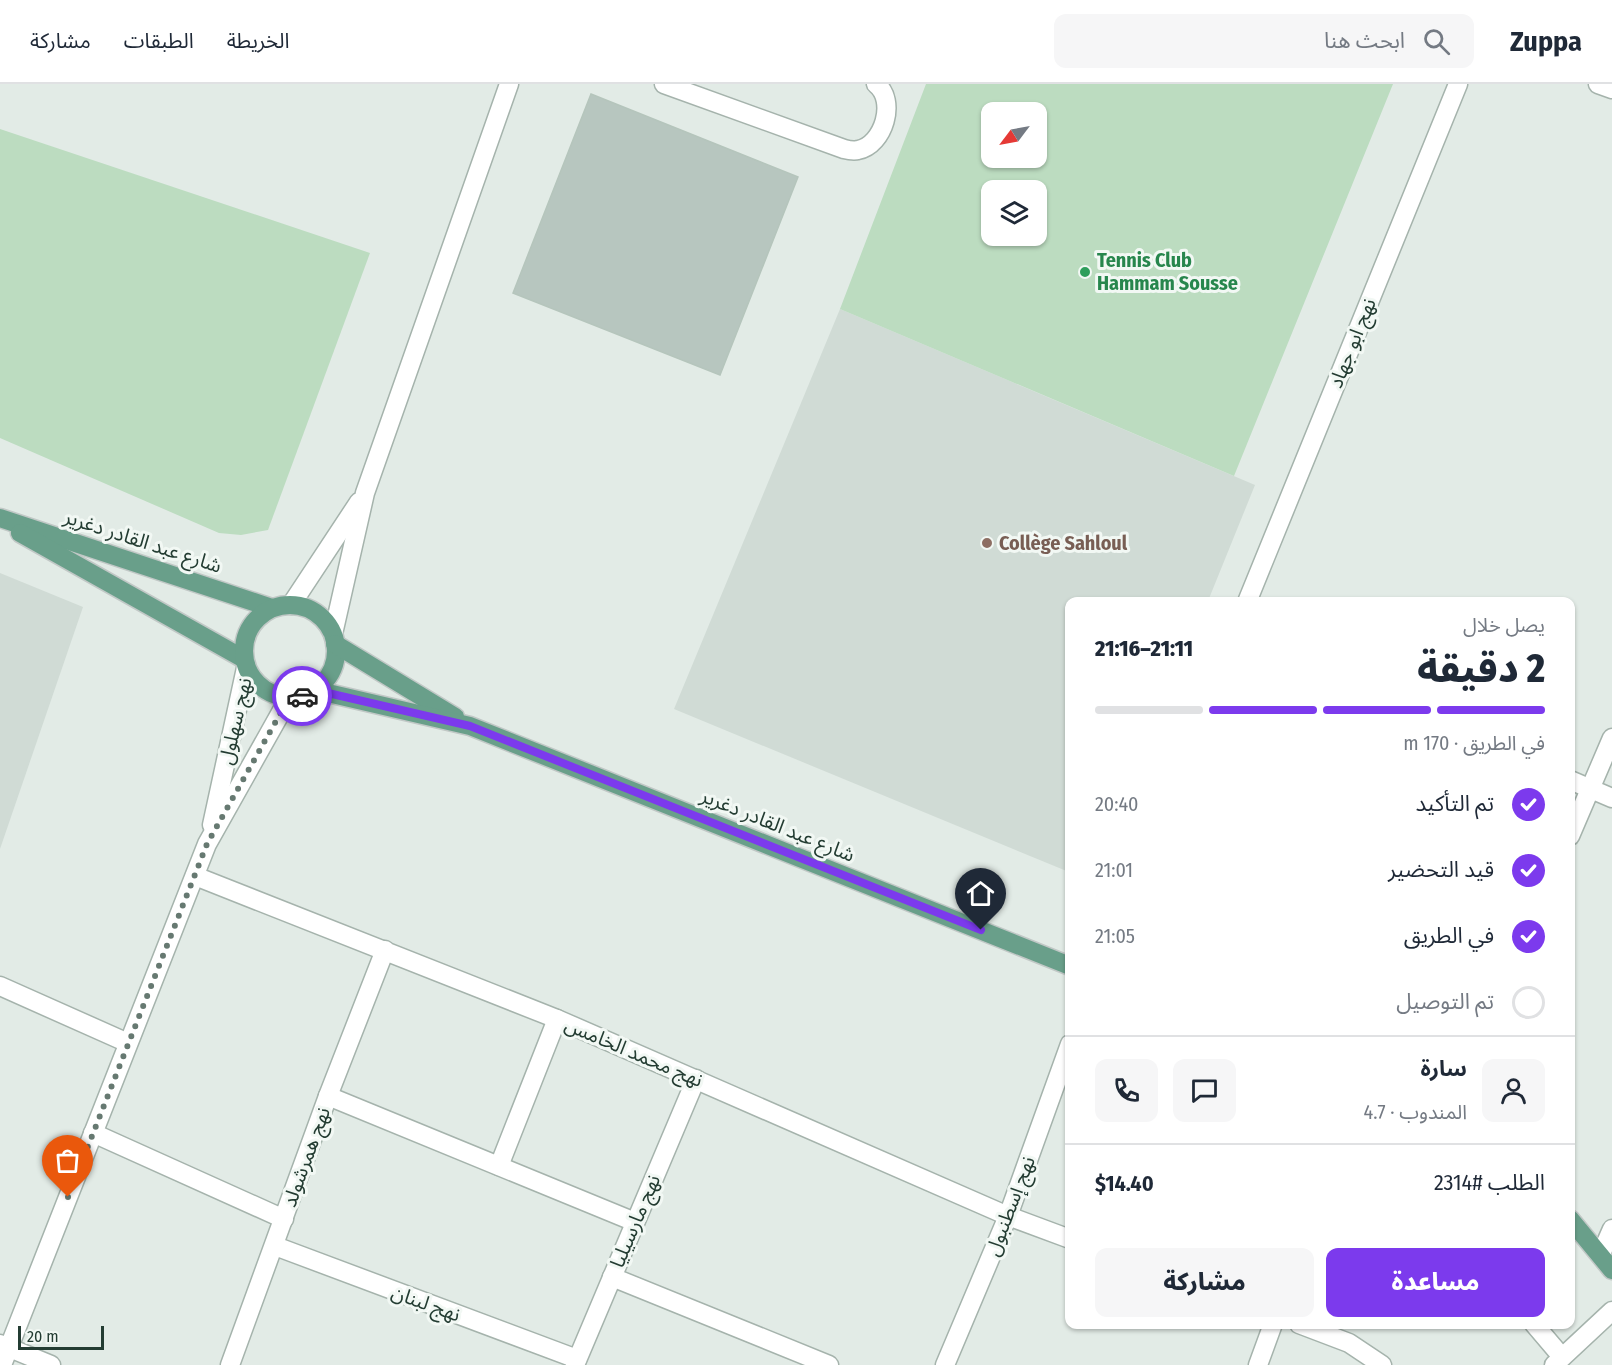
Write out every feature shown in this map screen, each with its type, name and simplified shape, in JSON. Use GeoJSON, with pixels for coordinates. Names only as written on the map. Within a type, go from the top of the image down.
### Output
{"type":"FeatureCollection","features":[{"type":"Feature","properties":{"kind":"main road","name":"شارع عبد القادر دغرير"},"geometry":{"type":"LineString","coordinates":[[0,519],[272,608]]}},
{"type":"Feature","properties":{"kind":"main road","name":"شارع عبد القادر دغرير"},"geometry":{"type":"LineString","coordinates":[[0,519],[245,664]]}},
{"type":"Feature","properties":{"kind":"main road"},"geometry":{"type":"LineString","coordinates":[[291,604],[308,608],[329,626],[334,639],[335,661],[322,685],[298,697],[289,698],[271,694],[263,689],[245,664],[244,641],[251,625],[258,617],[272,608],[291,604]]}},
{"type":"Feature","properties":{"kind":"main road","name":"شارع عبد القادر دغرير"},"geometry":{"type":"LineString","coordinates":[[334,639],[470,726]]}},
{"type":"Feature","properties":{"kind":"main road","name":"شارع عبد القادر دغرير"},"geometry":{"type":"LineString","coordinates":[[315,690],[470,726],[1065,964]]}},
{"type":"Feature","properties":{"kind":"main road"},"geometry":{"type":"LineString","coordinates":[[1575,1225],[1612,1270]]}},
{"type":"Feature","properties":{"kind":"street"},"geometry":{"type":"LineString","coordinates":[[334,639],[365,493],[509,84]]}},
{"type":"Feature","properties":{"kind":"street"},"geometry":{"type":"LineString","coordinates":[[664,84],[844,149],[858,151],[868,146],[876,138],[886,114],[887,102],[876,84]]}},
{"type":"Feature","properties":{"kind":"street","name":"نهج ابو جهاد"},"geometry":{"type":"LineString","coordinates":[[1248,597],[1458,84]]}},
{"type":"Feature","properties":{"kind":"street"},"geometry":{"type":"LineString","coordinates":[[1598,84],[1612,88]]}},
{"type":"Feature","properties":{"kind":"street"},"geometry":{"type":"LineString","coordinates":[[291,604],[365,493]]}},
{"type":"Feature","properties":{"kind":"street","name":"نهج سهلول"},"geometry":{"type":"LineString","coordinates":[[2,1365],[5,1346],[93,1133],[207,844],[245,664]]}},
{"type":"Feature","properties":{"kind":"street","name":"نهج سهلول"},"geometry":{"type":"LineString","coordinates":[[207,844],[289,698]]}},
{"type":"Feature","properties":{"kind":"street"},"geometry":{"type":"LineString","coordinates":[[1575,824],[1612,738]]}},
{"type":"Feature","properties":{"kind":"street"},"geometry":{"type":"LineString","coordinates":[[1575,782],[1612,798]]}},
{"type":"Feature","properties":{"kind":"street","name":"نهج محمد الخامس"},"geometry":{"type":"LineString","coordinates":[[195,876],[558,1019],[1008,1216],[1065,1237]]}},
{"type":"Feature","properties":{"kind":"street","name":"نهج همرشولد"},"geometry":{"type":"LineString","coordinates":[[230,1365],[328,1096],[385,950]]}},
{"type":"Feature","properties":{"kind":"street"},"geometry":{"type":"LineString","coordinates":[[0,986],[128,1043]]}},
{"type":"Feature","properties":{"kind":"street"},"geometry":{"type":"LineString","coordinates":[[499,1166],[558,1019]]}},
{"type":"Feature","properties":{"kind":"street","name":"نهج إسطنبول"},"geometry":{"type":"LineString","coordinates":[[945,1365],[1065,1074]]}},
{"type":"Feature","properties":{"kind":"street","name":"نهج مارسيليا"},"geometry":{"type":"LineString","coordinates":[[576,1362],[696,1078]]}},
{"type":"Feature","properties":{"kind":"street"},"geometry":{"type":"LineString","coordinates":[[328,1096],[634,1222]]}},
{"type":"Feature","properties":{"kind":"street"},"geometry":{"type":"LineString","coordinates":[[93,1133],[284,1219]]}},
{"type":"Feature","properties":{"kind":"street"},"geometry":{"type":"LineString","coordinates":[[1601,1254],[1612,1229]]}},
{"type":"Feature","properties":{"kind":"street","name":"نهج لبنان"},"geometry":{"type":"LineString","coordinates":[[275,1246],[576,1362]]}},
{"type":"Feature","properties":{"kind":"street"},"geometry":{"type":"LineString","coordinates":[[612,1277],[829,1365]]}},
{"type":"Feature","properties":{"kind":"street"},"geometry":{"type":"LineString","coordinates":[[1536,1329],[1558,1361],[1612,1311]]}},
{"type":"Feature","properties":{"kind":"street"},"geometry":{"type":"LineString","coordinates":[[1258,1365],[1272,1329]]}},
{"type":"Feature","properties":{"kind":"street"},"geometry":{"type":"LineString","coordinates":[[1312,1329],[1349,1343],[1382,1365]]}},
{"type":"Feature","properties":{"kind":"street"},"geometry":{"type":"LineString","coordinates":[[5,1346],[51,1365]]}},
{"type":"Feature","properties":{"kind":"shaded area","name":"Collège Sahloul"},"geometry":{"type":"Polygon","coordinates":[[[840,309],[1255,485],[1210,597],[1065,597],[1065,870],[674,709],[840,309]]]}},
{"type":"Feature","properties":{"kind":"shaded area"},"geometry":{"type":"Polygon","coordinates":[[[0,573],[83,607],[0,849],[0,573]]]}},
{"type":"Feature","properties":{"kind":"green space","name":"Tennis Club Hammam Sousse"},"geometry":{"type":"Polygon","coordinates":[[[926,84],[1393,84],[1234,476],[840,309],[926,84]]]}},
{"type":"Feature","properties":{"kind":"green space"},"geometry":{"type":"Polygon","coordinates":[[[0,129],[370,253],[268,530],[241,535],[219,533],[0,438],[0,129]]]}},
{"type":"Feature","properties":{"kind":"building"},"geometry":{"type":"Polygon","coordinates":[[[591,94],[798,177],[720,375],[513,293],[591,94]]]}},
{"type":"Feature","properties":{"kind":"way so far"},"geometry":{"type":"LineString","coordinates":[[68,1197],[207,844],[289,698],[302,696]]}},
{"type":"Feature","properties":{"kind":"place","name":"Tennis Club Hammam Sousse"},"geometry":{"type":"Point","coordinates":[1085,272]}},
{"type":"Feature","properties":{"kind":"place","name":"Collège Sahloul"},"geometry":{"type":"Point","coordinates":[987,543]}},
{"type":"Feature","properties":{"kind":"route"},"geometry":{"type":"LineString","coordinates":[[302,696],[315,690],[470,726],[981,930]]}}]}
